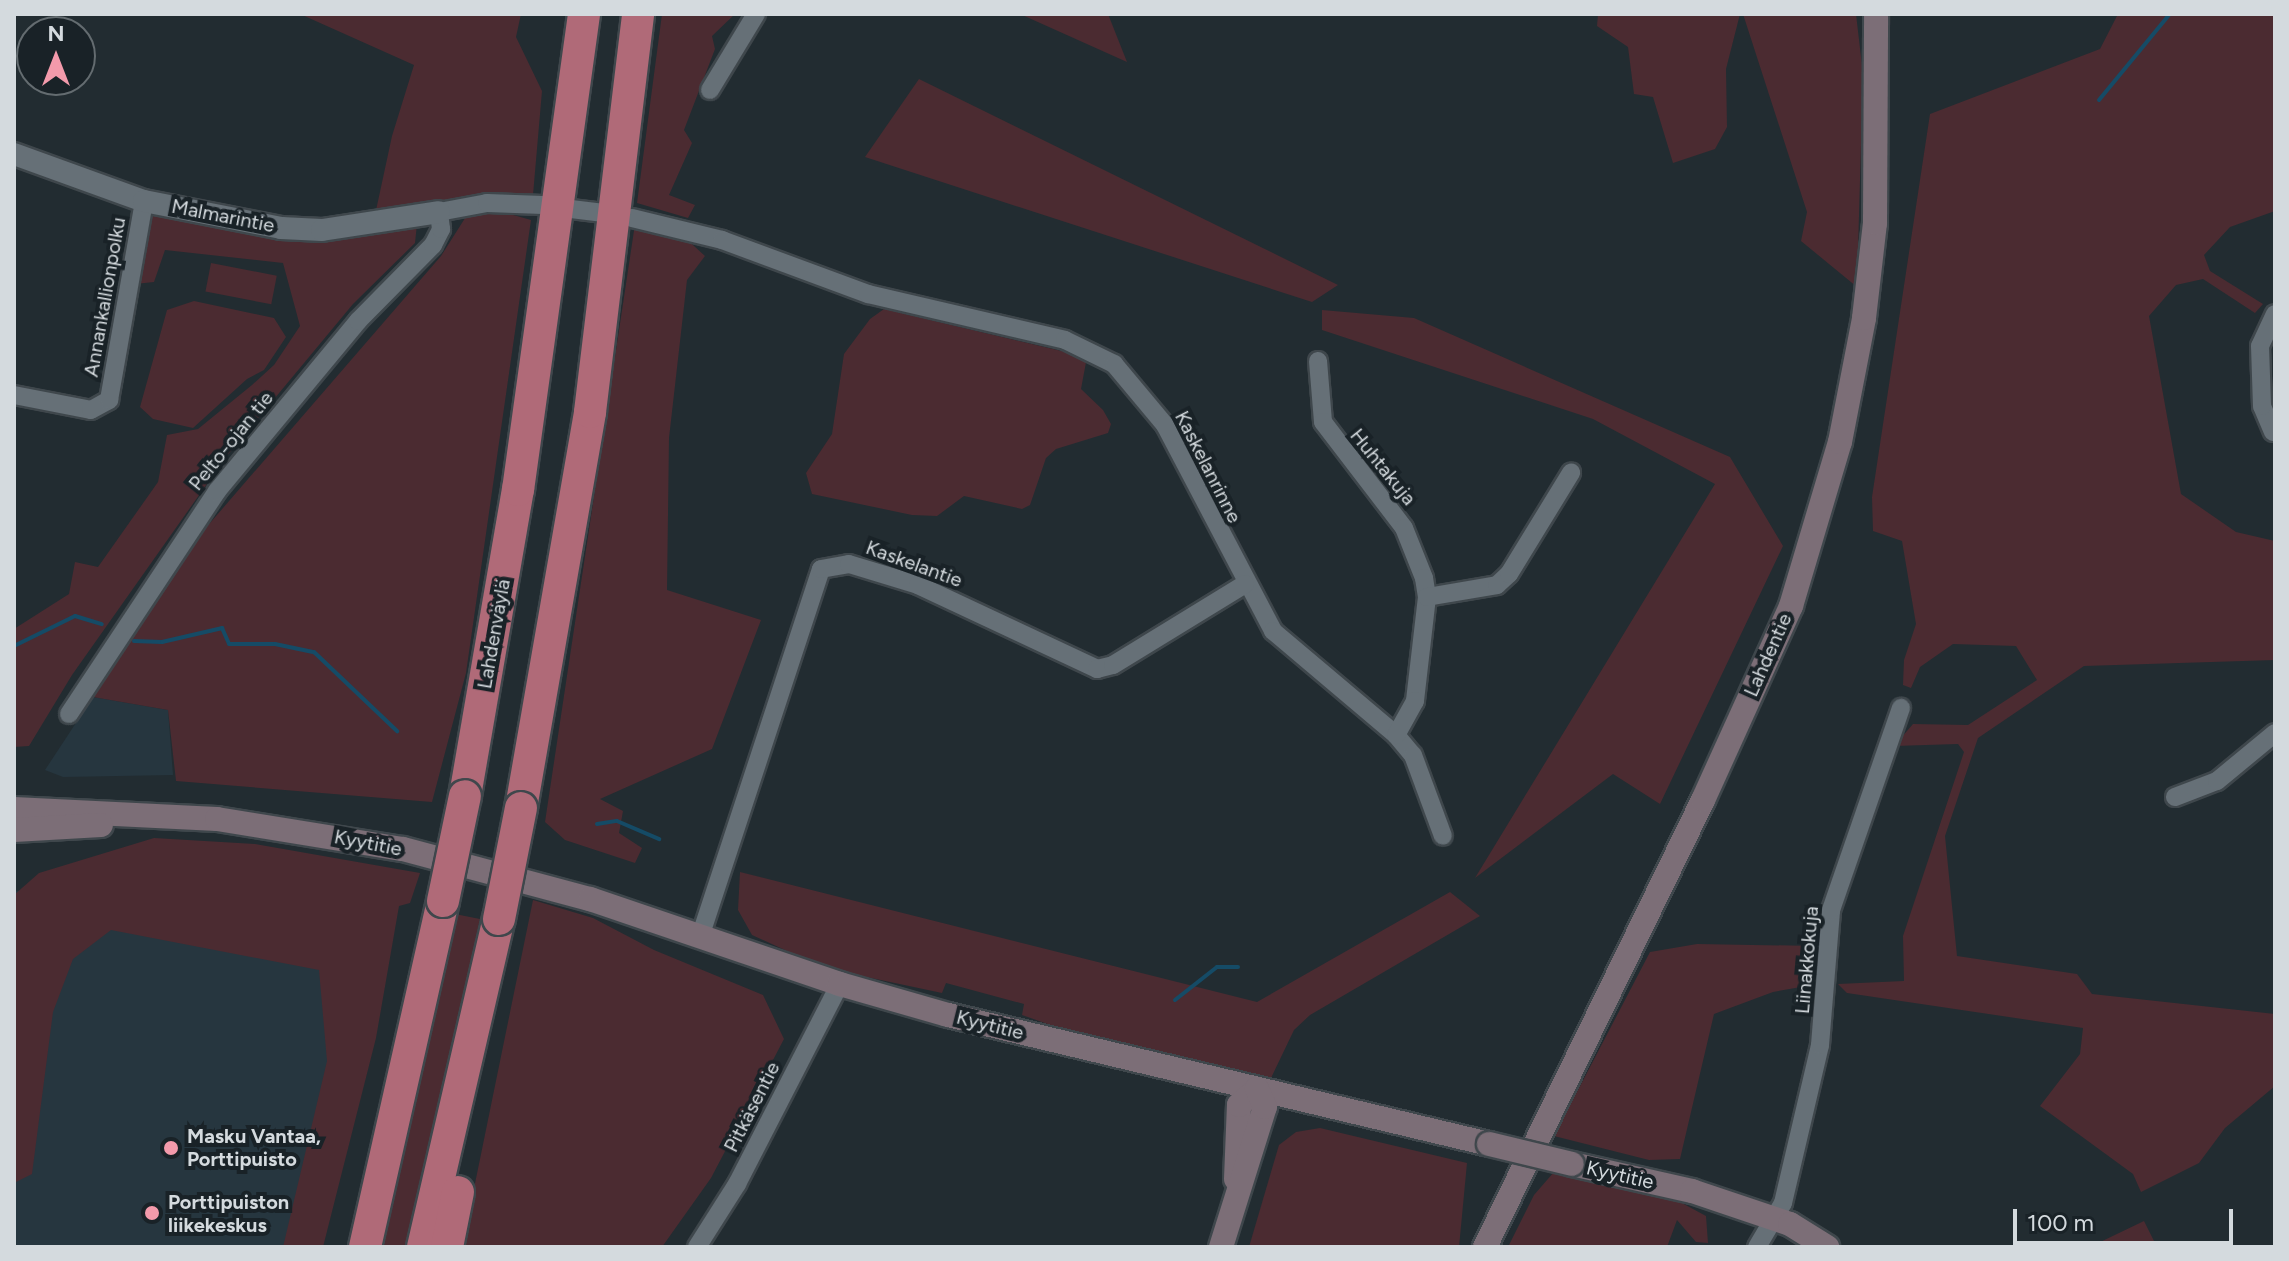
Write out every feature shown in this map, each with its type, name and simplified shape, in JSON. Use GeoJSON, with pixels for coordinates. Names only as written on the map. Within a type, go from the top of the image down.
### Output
{"type":"FeatureCollection","features":[{"type":"Feature","properties":{"kind":"highway","name":"Lahdenväylä"},"geometry":{"type":"LineString","coordinates":[[365,1247],[465,796],[518,490],[584,14]]}},
{"type":"Feature","properties":{"kind":"highway"},"geometry":{"type":"LineString","coordinates":[[423,1247],[472,1042],[521,808],[590,412],[638,14]]}},
{"type":"Feature","properties":{"kind":"highway"},"geometry":{"type":"LineString","coordinates":[[447,1247],[471,1125],[472,1042]]}},
{"type":"Feature","properties":{"kind":"highway"},"geometry":{"type":"LineString","coordinates":[[355,1247],[381,1179]]}},
{"type":"Feature","properties":{"kind":"main road","name":"Lahdentie"},"geometry":{"type":"LineString","coordinates":[[1485,1247],[1703,800],[1795,592],[1840,442],[1864,318],[1875,223],[1876,14]]}},
{"type":"Feature","properties":{"kind":"main road","name":"Kyytitie"},"geometry":{"type":"LineString","coordinates":[[14,809],[212,819],[298,829],[477,867],[840,984],[1257,1089],[1692,1191],[1790,1224],[1827,1247]]}},
{"type":"Feature","properties":{"kind":"main road","name":"Kyytitie"},"geometry":{"type":"LineString","coordinates":[[14,830],[212,819]]}},
{"type":"Feature","properties":{"kind":"main road"},"geometry":{"type":"LineString","coordinates":[[1221,1247],[1236,1190],[1239,1105],[1257,1089]]}},
{"type":"Feature","properties":{"kind":"main road","name":"Kyytitie"},"geometry":{"type":"LineString","coordinates":[[1772,1220],[1805,1247]]}},
{"type":"Feature","properties":{"kind":"street"},"geometry":{"type":"LineString","coordinates":[[710,90],[756,14]]}},
{"type":"Feature","properties":{"kind":"street","name":"Malmarintie"},"geometry":{"type":"LineString","coordinates":[[14,154],[144,201],[245,222],[322,230],[439,212]]}},
{"type":"Feature","properties":{"kind":"street","name":"Annankallionpolku"},"geometry":{"type":"LineString","coordinates":[[14,395],[91,410],[109,400],[144,201]]}},
{"type":"Feature","properties":{"kind":"street"},"geometry":{"type":"LineString","coordinates":[[439,212],[487,203],[543,205]]}},
{"type":"Feature","properties":{"kind":"street"},"geometry":{"type":"LineString","coordinates":[[571,209],[602,213]]}},
{"type":"Feature","properties":{"kind":"street","name":"Pelto-ojan tie"},"geometry":{"type":"LineString","coordinates":[[69,714],[217,491],[358,321],[433,245],[441,229],[439,212]]}},
{"type":"Feature","properties":{"kind":"street","name":"Kaskelanrinne"},"geometry":{"type":"LineString","coordinates":[[632,218],[722,240],[868,294],[1065,340],[1114,364],[1165,425],[1245,584],[1287,647],[1396,735],[1425,777],[1443,836]]}},
{"type":"Feature","properties":{"kind":"street"},"geometry":{"type":"LineString","coordinates":[[2273,432],[2262,406],[2260,346],[2275,314]]}},
{"type":"Feature","properties":{"kind":"street","name":"Huhtakuja"},"geometry":{"type":"LineString","coordinates":[[1318,361],[1323,422],[1404,528],[1427,597],[1415,701],[1396,735]]}},
{"type":"Feature","properties":{"kind":"street"},"geometry":{"type":"LineString","coordinates":[[1427,597],[1497,585],[1509,574],[1571,473]]}},
{"type":"Feature","properties":{"kind":"street","name":"Kaskelantie"},"geometry":{"type":"LineString","coordinates":[[700,937],[821,569],[849,564],[918,585],[1097,669],[1113,665],[1245,584]]}},
{"type":"Feature","properties":{"kind":"street","name":"Liinakkokuja"},"geometry":{"type":"LineString","coordinates":[[1757,1247],[1783,1203],[1820,1045],[1831,910],[1901,708]]}},
{"type":"Feature","properties":{"kind":"street"},"geometry":{"type":"LineString","coordinates":[[2175,797],[2217,781],[2275,733]]}},
{"type":"Feature","properties":{"kind":"street","name":"Pitkäsentie"},"geometry":{"type":"LineString","coordinates":[[697,1247],[737,1184],[840,984]]}},
{"type":"Feature","properties":{"kind":"shaded area"},"geometry":{"type":"Polygon","coordinates":[[[300,14],[521,14],[516,37],[542,91],[533,195],[468,198],[375,215],[392,136],[414,65],[300,14]]]}},
{"type":"Feature","properties":{"kind":"shaded area"},"geometry":{"type":"Polygon","coordinates":[[[662,14],[735,14],[712,36],[715,49],[684,130],[692,143],[669,195],[695,205],[688,218],[637,203],[662,14]]]}},
{"type":"Feature","properties":{"kind":"shaded area"},"geometry":{"type":"Polygon","coordinates":[[[1020,14],[1108,14],[1127,62],[1020,14]]]}},
{"type":"Feature","properties":{"kind":"shaded area"},"geometry":{"type":"Polygon","coordinates":[[[1598,14],[1740,14],[1726,69],[1727,127],[1715,149],[1673,163],[1653,97],[1634,94],[1628,47],[1597,26],[1598,14]]]}},
{"type":"Feature","properties":{"kind":"shaded area"},"geometry":{"type":"Polygon","coordinates":[[[1743,14],[1856,14],[1863,74],[1857,287],[1801,241],[1807,212],[1743,14]]]}},
{"type":"Feature","properties":{"kind":"shaded area"},"geometry":{"type":"Polygon","coordinates":[[[2118,14],[2275,14],[2275,211],[2230,227],[2204,255],[2210,271],[2263,304],[2255,313],[2203,279],[2176,285],[2149,316],[2181,494],[2236,532],[2275,541],[2275,660],[2084,666],[1978,738],[1945,836],[1957,956],[2077,974],[2092,994],[2275,1014],[2275,1086],[2225,1128],[2199,1163],[2141,1192],[2133,1174],[2040,1106],[2080,1054],[2083,1028],[1847,993],[1838,984],[1904,981],[1903,936],[1964,752],[1958,744],[1894,746],[1913,724],[1968,725],[2037,680],[2016,646],[1953,644],[1920,667],[1911,688],[1903,685],[1904,660],[1916,624],[1902,541],[1873,531],[1872,497],[1930,114],[2100,49],[2118,14]]]}},
{"type":"Feature","properties":{"kind":"shaded area"},"geometry":{"type":"Polygon","coordinates":[[[919,79],[1338,285],[1312,302],[865,157],[919,79]]]}},
{"type":"Feature","properties":{"kind":"shaded area"},"geometry":{"type":"Polygon","coordinates":[[[496,210],[531,220],[466,673],[432,802],[176,781],[168,710],[93,697],[159,582],[441,256],[467,215],[496,210]]]}},
{"type":"Feature","properties":{"kind":"shaded area"},"geometry":{"type":"Polygon","coordinates":[[[148,212],[417,224],[415,243],[353,304],[226,457],[72,675],[29,746],[14,747],[14,629],[69,594],[75,562],[98,567],[158,482],[167,435],[198,429],[252,385],[274,365],[300,326],[283,263],[165,250],[154,282],[135,284],[148,212]]]}},
{"type":"Feature","properties":{"kind":"shaded area"},"geometry":{"type":"Polygon","coordinates":[[[635,224],[682,235],[705,256],[687,280],[669,438],[667,590],[761,620],[712,749],[600,799],[623,811],[619,833],[642,848],[635,863],[565,840],[545,822],[635,224]]]}},
{"type":"Feature","properties":{"kind":"shaded area"},"geometry":{"type":"Polygon","coordinates":[[[211,263],[277,276],[271,304],[205,291],[211,263]]]}},
{"type":"Feature","properties":{"kind":"shaded area"},"geometry":{"type":"Polygon","coordinates":[[[194,301],[274,318],[286,337],[264,370],[247,379],[193,428],[153,419],[140,407],[167,310],[194,301]]]}},
{"type":"Feature","properties":{"kind":"shaded area"},"geometry":{"type":"Polygon","coordinates":[[[884,309],[1087,357],[1081,389],[1103,410],[1111,424],[1108,433],[1056,449],[1046,458],[1030,505],[1022,509],[964,496],[937,516],[912,515],[812,494],[806,473],[832,434],[844,354],[870,319],[884,309]]]}},
{"type":"Feature","properties":{"kind":"shaded area"},"geometry":{"type":"Polygon","coordinates":[[[1322,310],[1414,318],[1730,457],[1783,546],[1660,804],[1613,774],[1475,878],[1715,484],[1593,419],[1322,330],[1322,310]]]}},
{"type":"Feature","properties":{"kind":"shaded area"},"geometry":{"type":"Polygon","coordinates":[[[93,697],[168,710],[173,775],[63,777],[45,770],[93,697]]]}},
{"type":"Feature","properties":{"kind":"shaded area"},"geometry":{"type":"Polygon","coordinates":[[[154,838],[255,844],[420,873],[410,903],[399,906],[376,1038],[323,1247],[283,1247],[327,1061],[319,970],[111,930],[73,959],[53,1012],[32,1174],[14,1183],[14,895],[39,873],[154,838]]]}},
{"type":"Feature","properties":{"kind":"shaded area"},"geometry":{"type":"Polygon","coordinates":[[[740,872],[1257,1002],[1450,892],[1480,916],[1310,1015],[1294,1030],[1271,1078],[1079,1035],[1022,1015],[1024,1004],[946,983],[942,993],[824,968],[752,935],[738,910],[740,872]]]}},
{"type":"Feature","properties":{"kind":"shaded area"},"geometry":{"type":"Polygon","coordinates":[[[14,891],[354,914],[333,1054],[284,1247],[14,1247],[14,891]]]}},
{"type":"Feature","properties":{"kind":"shaded area"},"geometry":{"type":"Polygon","coordinates":[[[533,900],[593,918],[654,950],[763,995],[784,1039],[711,1178],[662,1247],[462,1247],[533,900]]]}},
{"type":"Feature","properties":{"kind":"shaded area"},"geometry":{"type":"Polygon","coordinates":[[[455,914],[480,919],[419,1204],[408,1247],[378,1247],[455,914]]]}},
{"type":"Feature","properties":{"kind":"shaded area"},"geometry":{"type":"Polygon","coordinates":[[[1697,944],[1817,946],[1818,984],[1773,992],[1714,1014],[1680,1159],[1649,1160],[1554,1136],[1650,952],[1697,944]]]}},
{"type":"Feature","properties":{"kind":"shaded area"},"geometry":{"type":"Polygon","coordinates":[[[1320,1128],[1467,1163],[1459,1247],[1249,1247],[1279,1145],[1296,1132],[1320,1128]]]}},
{"type":"Feature","properties":{"kind":"shaded area"},"geometry":{"type":"Polygon","coordinates":[[[1554,1172],[1680,1202],[1706,1216],[1708,1243],[1696,1242],[1677,1220],[1667,1247],[1508,1247],[1534,1195],[1554,1172]]]}},
{"type":"Feature","properties":{"kind":"shaded area"},"geometry":{"type":"Polygon","coordinates":[[[2144,1221],[2157,1247],[2056,1247],[2094,1245],[2144,1221]]]}},
{"type":"Feature","properties":{"kind":"waterway"},"geometry":{"type":"LineString","coordinates":[[2099,100],[2170,14]]}},
{"type":"Feature","properties":{"kind":"waterway"},"geometry":{"type":"LineString","coordinates":[[14,646],[75,616],[102,624]]}},
{"type":"Feature","properties":{"kind":"waterway"},"geometry":{"type":"LineString","coordinates":[[134,641],[162,642],[222,628],[229,644],[275,644],[314,652],[397,731]]}},
{"type":"Feature","properties":{"kind":"waterway"},"geometry":{"type":"LineString","coordinates":[[597,824],[617,821],[659,839]]}},
{"type":"Feature","properties":{"kind":"waterway"},"geometry":{"type":"LineString","coordinates":[[1175,1000],[1217,967],[1238,967]]}},
{"type":"Feature","properties":{"kind":"place","name":"Masku Vantaa, Porttipuisto"},"geometry":{"type":"Point","coordinates":[171,1148]}},
{"type":"Feature","properties":{"kind":"place","name":"Porttipuiston liikekeskus"},"geometry":{"type":"Point","coordinates":[152,1213]}}]}
